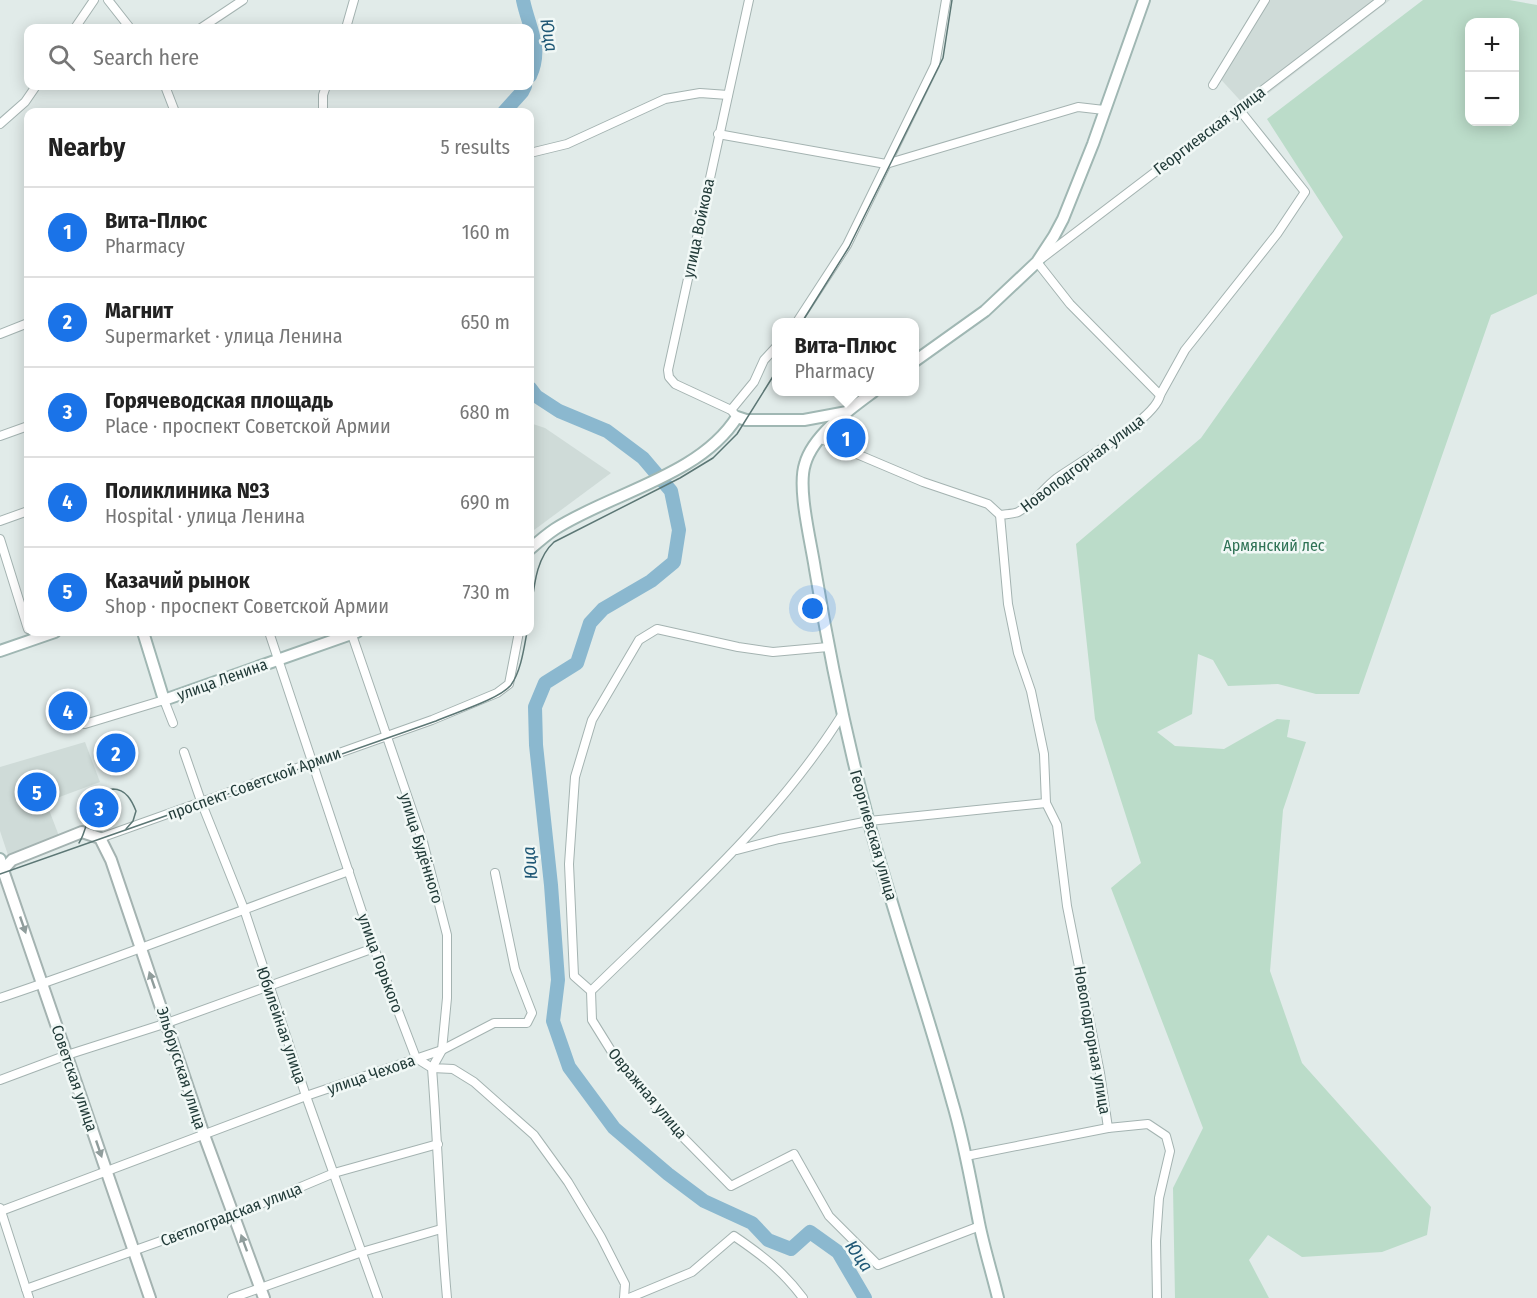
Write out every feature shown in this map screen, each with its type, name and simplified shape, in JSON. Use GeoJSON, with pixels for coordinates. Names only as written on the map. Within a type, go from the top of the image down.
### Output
{"type":"FeatureCollection","features":[{"type":"Feature","properties":{"kind":"main road","name":"Георгиевская улица"},"geometry":{"type":"LineString","coordinates":[[919,358],[985,311],[1037,262],[1063,219],[1093,144],[1144,0]]}},
{"type":"Feature","properties":{"kind":"main road","name":"Георгиевская улица"},"geometry":{"type":"LineString","coordinates":[[868,396],[847,411],[819,438],[806,461],[803,477],[805,502],[828,647],[842,715],[868,820],[952,1101],[998,1298]]}},
{"type":"Feature","properties":{"kind":"main road"},"geometry":{"type":"LineString","coordinates":[[534,546],[555,529],[632,492],[704,452],[728,432],[734,414],[746,420],[804,420],[847,411]]}},
{"type":"Feature","properties":{"kind":"main road"},"geometry":{"type":"LineString","coordinates":[[804,420],[814,428],[819,438]]}},
{"type":"Feature","properties":{"kind":"main road"},"geometry":{"type":"LineString","coordinates":[[0,651],[26,636]]}},
{"type":"Feature","properties":{"kind":"main road"},"geometry":{"type":"LineString","coordinates":[[144,636],[164,700]]}},
{"type":"Feature","properties":{"kind":"main road","name":"улица Ленина"},"geometry":{"type":"LineString","coordinates":[[164,700],[342,636]]}},
{"type":"Feature","properties":{"kind":"main road","name":"проспект Советской Армии"},"geometry":{"type":"LineString","coordinates":[[1,867],[12,860],[82,832],[100,838]]}},
{"type":"Feature","properties":{"kind":"main road","name":"Эльбрусская улица"},"geometry":{"type":"LineString","coordinates":[[100,838],[111,860],[204,1135],[262,1293]]}},
{"type":"Feature","properties":{"kind":"main road","name":"Советская улица"},"geometry":{"type":"LineString","coordinates":[[1,867],[150,1298]]}},
{"type":"Feature","properties":{"kind":"street"},"geometry":{"type":"LineString","coordinates":[[78,24],[94,0]]}},
{"type":"Feature","properties":{"kind":"street"},"geometry":{"type":"LineString","coordinates":[[108,0],[127,24]]}},
{"type":"Feature","properties":{"kind":"street"},"geometry":{"type":"LineString","coordinates":[[207,24],[243,0]]}},
{"type":"Feature","properties":{"kind":"street"},"geometry":{"type":"LineString","coordinates":[[347,24],[354,0]]}},
{"type":"Feature","properties":{"kind":"street","name":"улица Войкова"},"geometry":{"type":"LineString","coordinates":[[734,414],[679,387],[669,377],[668,370],[749,0]]}},
{"type":"Feature","properties":{"kind":"street"},"geometry":{"type":"LineString","coordinates":[[800,318],[847,245],[935,65],[946,0]]}},
{"type":"Feature","properties":{"kind":"street"},"geometry":{"type":"LineString","coordinates":[[1213,85],[1265,0]]}},
{"type":"Feature","properties":{"kind":"street","name":"Георгиевская улица"},"geometry":{"type":"LineString","coordinates":[[1037,262],[1381,0]]}},
{"type":"Feature","properties":{"kind":"street"},"geometry":{"type":"LineString","coordinates":[[0,124],[25,102],[33,90]]}},
{"type":"Feature","properties":{"kind":"street"},"geometry":{"type":"LineString","coordinates":[[167,90],[173,108]]}},
{"type":"Feature","properties":{"kind":"street"},"geometry":{"type":"LineString","coordinates":[[324,108],[325,90]]}},
{"type":"Feature","properties":{"kind":"street"},"geometry":{"type":"LineString","coordinates":[[534,152],[567,144],[665,99],[700,93],[728,96]]}},
{"type":"Feature","properties":{"kind":"street"},"geometry":{"type":"LineString","coordinates":[[718,134],[886,164],[1078,107],[1104,110]]}},
{"type":"Feature","properties":{"kind":"street","name":"Новоподгорная улица"},"geometry":{"type":"LineString","coordinates":[[1157,1298],[1156,1241],[1160,1198],[1170,1151],[1166,1136],[1148,1124],[1108,1128],[1100,1073],[1067,906],[1057,825],[1046,803],[1044,754],[1031,691],[1018,653],[1008,604],[1000,514],[1017,513],[1056,479],[1153,410],[1185,350],[1277,234],[1305,192],[1238,108]]}},
{"type":"Feature","properties":{"kind":"street"},"geometry":{"type":"LineString","coordinates":[[1037,262],[1070,304],[1160,395]]}},
{"type":"Feature","properties":{"kind":"street"},"geometry":{"type":"LineString","coordinates":[[0,334],[24,325]]}},
{"type":"Feature","properties":{"kind":"street"},"geometry":{"type":"LineString","coordinates":[[734,414],[754,382],[764,360],[772,351]]}},
{"type":"Feature","properties":{"kind":"street"},"geometry":{"type":"LineString","coordinates":[[0,436],[24,427]]}},
{"type":"Feature","properties":{"kind":"street"},"geometry":{"type":"LineString","coordinates":[[819,438],[923,482],[988,504],[1000,514]]}},
{"type":"Feature","properties":{"kind":"street"},"geometry":{"type":"LineString","coordinates":[[0,521],[24,512]]}},
{"type":"Feature","properties":{"kind":"street"},"geometry":{"type":"LineString","coordinates":[[0,539],[24,615]]}},
{"type":"Feature","properties":{"kind":"street"},"geometry":{"type":"LineString","coordinates":[[828,647],[773,652],[738,647],[657,629],[639,640],[592,720],[575,777],[569,864],[574,976],[591,991],[735,850],[800,777],[842,715]]}},
{"type":"Feature","properties":{"kind":"street","name":"улица Горького"},"geometry":{"type":"LineString","coordinates":[[270,636],[374,948],[417,1058]]}},
{"type":"Feature","properties":{"kind":"street","name":"улица Будённого"},"geometry":{"type":"LineString","coordinates":[[354,636],[423,842],[447,935],[447,998],[442,1050],[432,1068]]}},
{"type":"Feature","properties":{"kind":"street","name":"проспект Советской Армии"},"geometry":{"type":"LineString","coordinates":[[100,838],[432,720],[497,693],[508,684],[518,636]]}},
{"type":"Feature","properties":{"kind":"street"},"geometry":{"type":"LineString","coordinates":[[164,700],[173,723]]}},
{"type":"Feature","properties":{"kind":"street","name":"улица Ленина"},"geometry":{"type":"LineString","coordinates":[[86,724],[164,700]]}},
{"type":"Feature","properties":{"kind":"street","name":"Юбилейная улица"},"geometry":{"type":"LineString","coordinates":[[184,752],[201,802],[244,909],[306,1096],[378,1298]]}},
{"type":"Feature","properties":{"kind":"street"},"geometry":{"type":"LineString","coordinates":[[735,850],[868,820],[1046,803]]}},
{"type":"Feature","properties":{"kind":"street"},"geometry":{"type":"LineString","coordinates":[[0,998],[142,950],[244,909],[349,871]]}},
{"type":"Feature","properties":{"kind":"street","name":"улица Чехова"},"geometry":{"type":"LineString","coordinates":[[1,1210],[306,1096],[442,1050],[494,1023],[527,1023],[532,1013],[515,969],[495,873]]}},
{"type":"Feature","properties":{"kind":"street"},"geometry":{"type":"LineString","coordinates":[[0,1080],[67,1055],[168,1023],[374,948]]}},
{"type":"Feature","properties":{"kind":"street","name":"Овражная улица"},"geometry":{"type":"LineString","coordinates":[[591,991],[592,1020],[615,1057],[669,1123],[731,1186],[794,1154],[829,1216],[878,1265],[980,1226]]}},
{"type":"Feature","properties":{"kind":"street"},"geometry":{"type":"LineString","coordinates":[[417,1058],[432,1068],[453,1069],[474,1082],[534,1135],[568,1182],[601,1237],[625,1284],[624,1298]]}},
{"type":"Feature","properties":{"kind":"street"},"geometry":{"type":"LineString","coordinates":[[432,1068],[447,1298]]}},
{"type":"Feature","properties":{"kind":"street"},"geometry":{"type":"LineString","coordinates":[[966,1156],[1108,1128]]}},
{"type":"Feature","properties":{"kind":"street","name":"Светлоградская улица"},"geometry":{"type":"LineString","coordinates":[[26,1289],[234,1215],[334,1173],[438,1144]]}},
{"type":"Feature","properties":{"kind":"street"},"geometry":{"type":"LineString","coordinates":[[1,1210],[29,1298]]}},
{"type":"Feature","properties":{"kind":"street"},"geometry":{"type":"LineString","coordinates":[[232,1298],[262,1293],[362,1252],[441,1229]]}},
{"type":"Feature","properties":{"kind":"street"},"geometry":{"type":"LineString","coordinates":[[629,1298],[693,1272],[734,1236],[773,1264],[788,1278],[803,1298]]}},
{"type":"Feature","properties":{"kind":"shaded area"},"geometry":{"type":"Polygon","coordinates":[[[1259,0],[1390,0],[1248,109],[1215,73],[1259,0]]]}},
{"type":"Feature","properties":{"kind":"shaded area"},"geometry":{"type":"Polygon","coordinates":[[[534,424],[545,428],[611,473],[534,530],[534,424]]]}},
{"type":"Feature","properties":{"kind":"shaded area"},"geometry":{"type":"Polygon","coordinates":[[[85,742],[100,782],[46,802],[59,836],[8,855],[0,831],[0,767],[85,742]]]}},
{"type":"Feature","properties":{"kind":"green space","name":"Армянский лес"},"geometry":{"type":"Polygon","coordinates":[[[1423,0],[1509,0],[1537,5],[1537,294],[1491,315],[1359,694],[1316,694],[1278,684],[1228,686],[1213,660],[1198,654],[1192,714],[1157,732],[1175,746],[1224,749],[1277,719],[1290,720],[1287,737],[1306,742],[1283,810],[1270,971],[1302,1063],[1431,1207],[1427,1235],[1382,1252],[1302,1257],[1268,1235],[1249,1260],[1269,1298],[1175,1298],[1173,1188],[1203,1128],[1111,888],[1141,863],[1095,719],[1076,544],[1201,438],[1343,237],[1267,119],[1423,0]]]}},
{"type":"Feature","properties":{"kind":"waterway","name":"Юца"},"geometry":{"type":"LineString","coordinates":[[523,0],[530,24]]}},
{"type":"Feature","properties":{"kind":"waterway","name":"Юца"},"geometry":{"type":"LineString","coordinates":[[534,38],[534,66]]}},
{"type":"Feature","properties":{"kind":"waterway","name":"Юца"},"geometry":{"type":"LineString","coordinates":[[508,108],[523,90]]}},
{"type":"Feature","properties":{"kind":"waterway","name":"Юца"},"geometry":{"type":"LineString","coordinates":[[534,393],[559,411],[607,431],[643,458],[671,491],[679,530],[674,562],[651,581],[603,609],[590,623],[577,663],[545,683],[535,707],[536,745],[551,885],[558,980],[553,1021],[569,1067],[614,1128],[668,1174],[704,1201],[752,1223],[768,1240],[791,1249],[810,1232],[838,1252],[865,1298]]}},
{"type":"Feature","properties":{"kind":"tram line"},"geometry":{"type":"LineString","coordinates":[[805,318],[849,247],[943,58],[952,0]]}},
{"type":"Feature","properties":{"kind":"tram line"},"geometry":{"type":"LineString","coordinates":[[534,587],[542,558],[554,542],[680,478],[713,458],[737,434],[772,378]]}},
{"type":"Feature","properties":{"kind":"tram line"},"geometry":{"type":"LineString","coordinates":[[0,874],[436,721],[487,700],[511,685],[522,659],[526,636]]}},
{"type":"Feature","properties":{"kind":"tram line"},"geometry":{"type":"LineString","coordinates":[[79,843],[94,802],[105,791],[113,789],[122,791],[133,803],[136,811],[133,821],[126,829]]}},
{"type":"Feature","properties":{"kind":"place","name":"Вита-Плюс"},"geometry":{"type":"Point","coordinates":[846,438]}},
{"type":"Feature","properties":{"kind":"place","name":"Поликлиника №3"},"geometry":{"type":"Point","coordinates":[68,711]}},
{"type":"Feature","properties":{"kind":"place","name":"Магнит"},"geometry":{"type":"Point","coordinates":[116,753]}},
{"type":"Feature","properties":{"kind":"place","name":"Казачий рынок"},"geometry":{"type":"Point","coordinates":[37,792]}},
{"type":"Feature","properties":{"kind":"place","name":"Горячеводская площадь"},"geometry":{"type":"Point","coordinates":[99,808]}}]}
